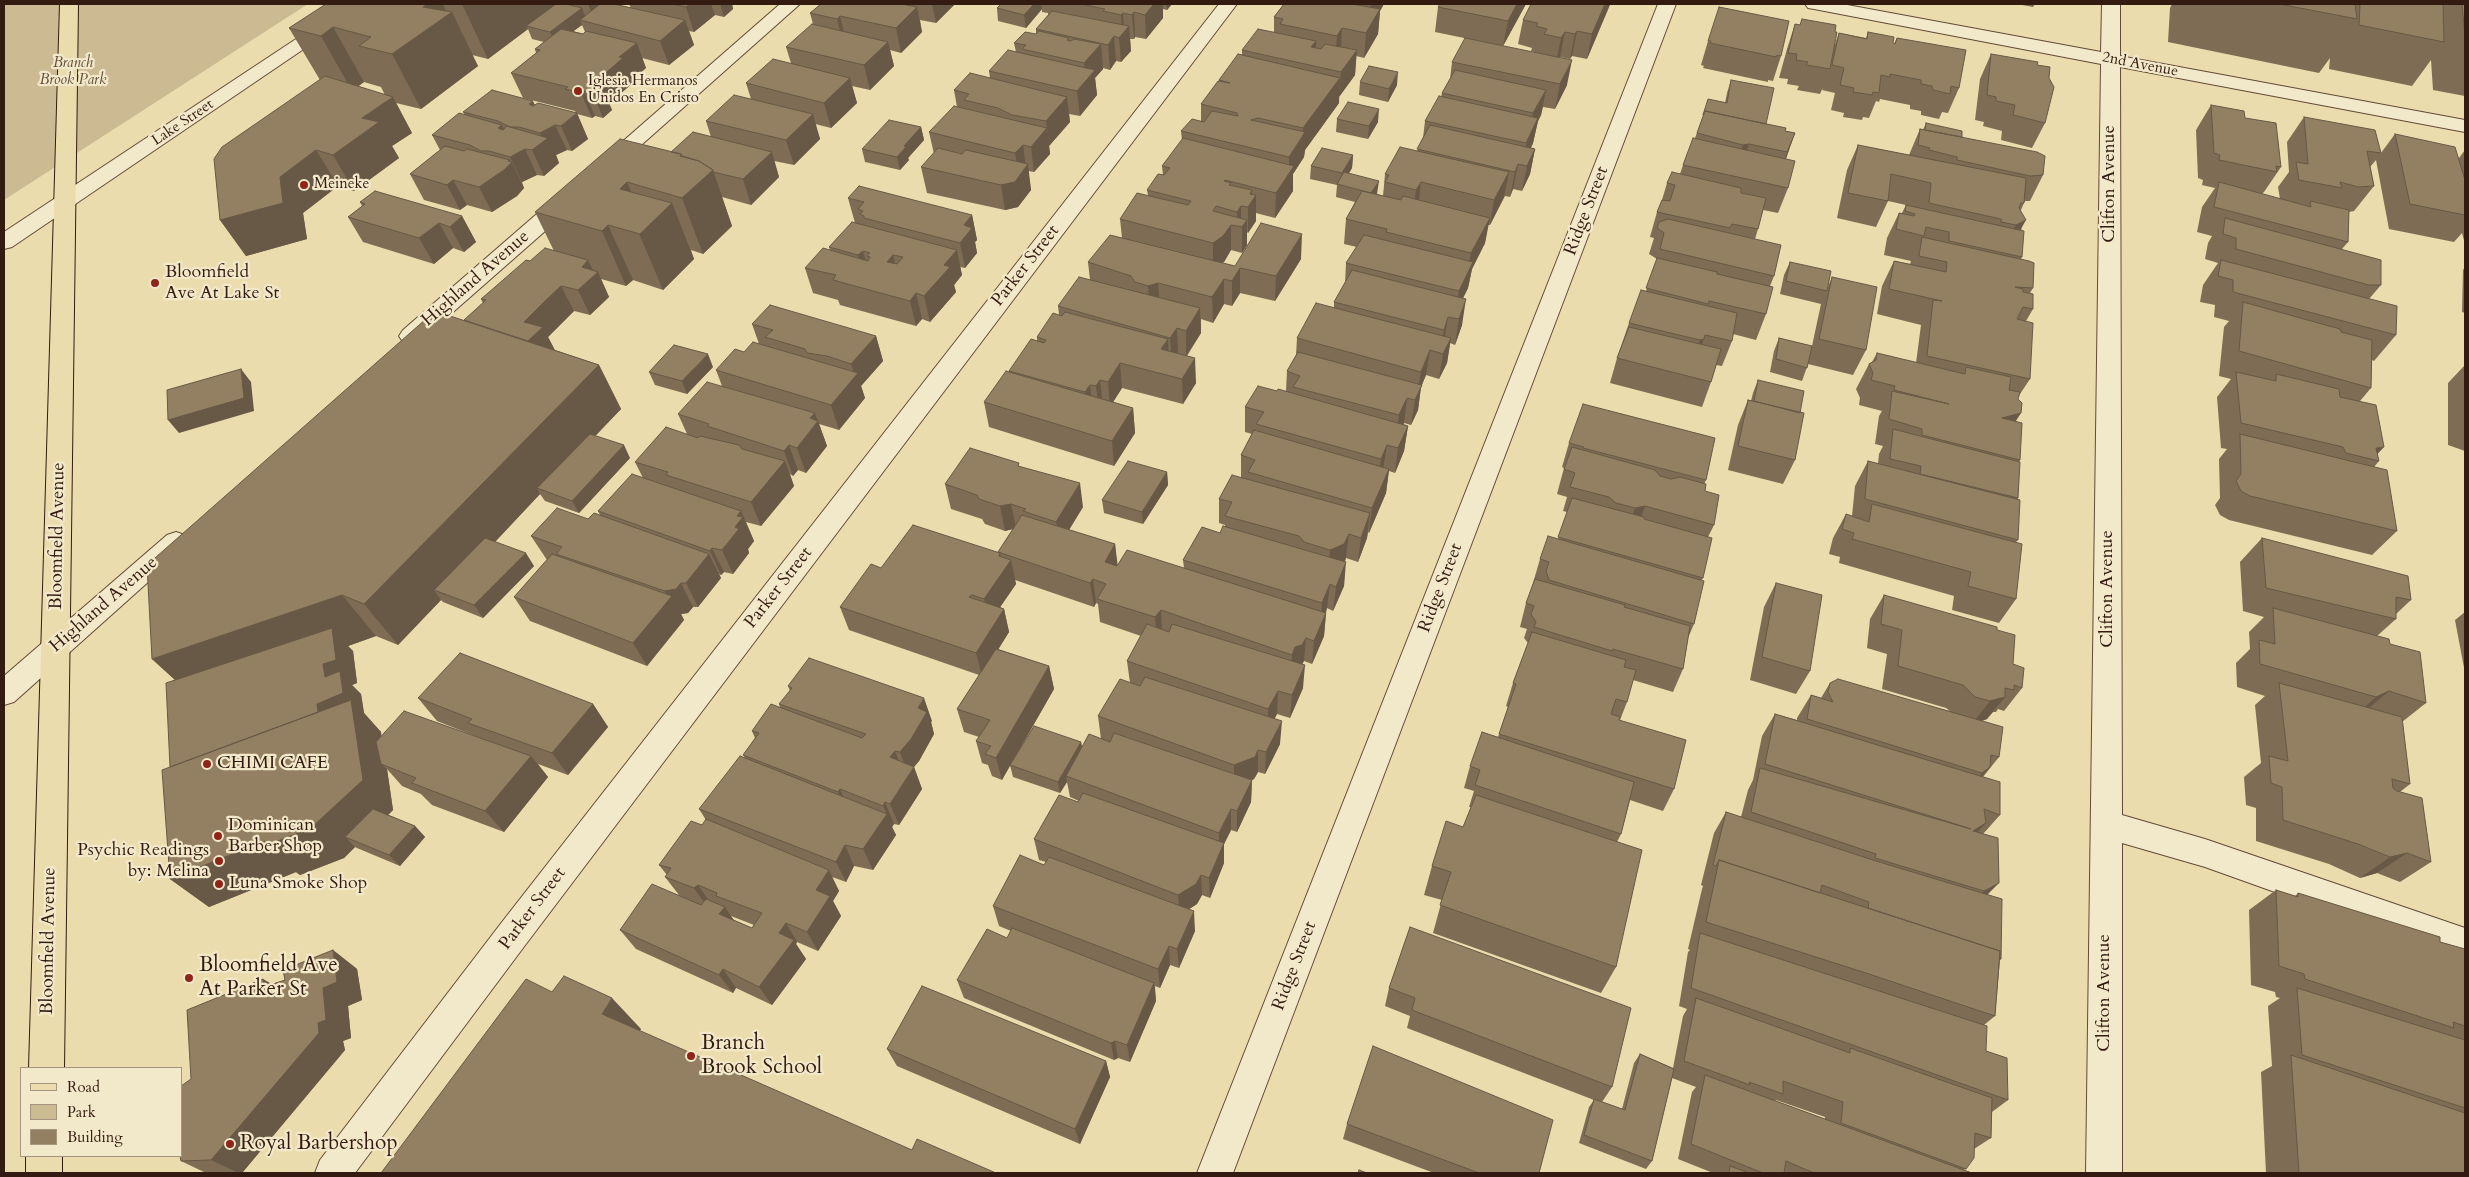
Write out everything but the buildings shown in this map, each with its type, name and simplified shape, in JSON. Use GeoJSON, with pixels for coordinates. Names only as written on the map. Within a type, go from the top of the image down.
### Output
{"type":"FeatureCollection","features":[{"type":"Feature","properties":{"kind":"main road","name":"Bloomfield Avenue"},"geometry":{"type":"LineString","coordinates":[[46,1067],[67,200],[69,4]]}},
{"type":"Feature","properties":{"kind":"main road"},"geometry":{"type":"LineString","coordinates":[[44,1157],[44,1173]]}},
{"type":"Feature","properties":{"kind":"street","name":"Lake Street"},"geometry":{"type":"LineString","coordinates":[[4,242],[361,4]]}},
{"type":"Feature","properties":{"kind":"street","name":"Highland Avenue"},"geometry":{"type":"LineString","coordinates":[[393,352],[791,4]]}},
{"type":"Feature","properties":{"kind":"street","name":"Parker Street"},"geometry":{"type":"LineString","coordinates":[[333,1173],[520,925],[1228,4]]}},
{"type":"Feature","properties":{"kind":"street","name":"Ridge Street"},"geometry":{"type":"LineString","coordinates":[[1215,1173],[1667,4]]}},
{"type":"Feature","properties":{"kind":"street","name":"2nd Avenue"},"geometry":{"type":"LineString","coordinates":[[1814,4],[2465,126]]}},
{"type":"Feature","properties":{"kind":"street","name":"Clifton Avenue"},"geometry":{"type":"LineString","coordinates":[[2104,1173],[2111,4]]}},
{"type":"Feature","properties":{"kind":"street","name":"Highland Avenue"},"geometry":{"type":"LineString","coordinates":[[4,693],[191,529]]}},
{"type":"Feature","properties":{"kind":"street"},"geometry":{"type":"LineString","coordinates":[[2106,825],[2205,854],[2465,944]]}},
{"type":"Feature","properties":{"kind":"green space","name":"Branch Brook Park"},"geometry":{"type":"Polygon","coordinates":[[[4,4],[308,4],[4,200],[4,4]]]}},
{"type":"Feature","properties":{"kind":"place","name":"Iglesia Hermanos Unidos En Cristo"},"geometry":{"type":"Point","coordinates":[578,91]}},
{"type":"Feature","properties":{"kind":"place","name":"Meineke"},"geometry":{"type":"Point","coordinates":[304,185]}},
{"type":"Feature","properties":{"kind":"place","name":"Bloomfield Ave At Lake St"},"geometry":{"type":"Point","coordinates":[155,283]}},
{"type":"Feature","properties":{"kind":"place","name":"CHIMI CAFE"},"geometry":{"type":"Point","coordinates":[207,764]}},
{"type":"Feature","properties":{"kind":"place","name":"Dominican Barber Shop"},"geometry":{"type":"Point","coordinates":[218,836]}},
{"type":"Feature","properties":{"kind":"place","name":"Psychic Readings by: Melina"},"geometry":{"type":"Point","coordinates":[219,861]}},
{"type":"Feature","properties":{"kind":"place","name":"Luna Smoke Shop"},"geometry":{"type":"Point","coordinates":[219,884]}},
{"type":"Feature","properties":{"kind":"place","name":"Bloomfield Ave At Parker St"},"geometry":{"type":"Point","coordinates":[189,978]}},
{"type":"Feature","properties":{"kind":"place","name":"Branch Brook School"},"geometry":{"type":"Point","coordinates":[691,1056]}},
{"type":"Feature","properties":{"kind":"place","name":"Royal Barbershop"},"geometry":{"type":"Point","coordinates":[230,1144]}}]}
